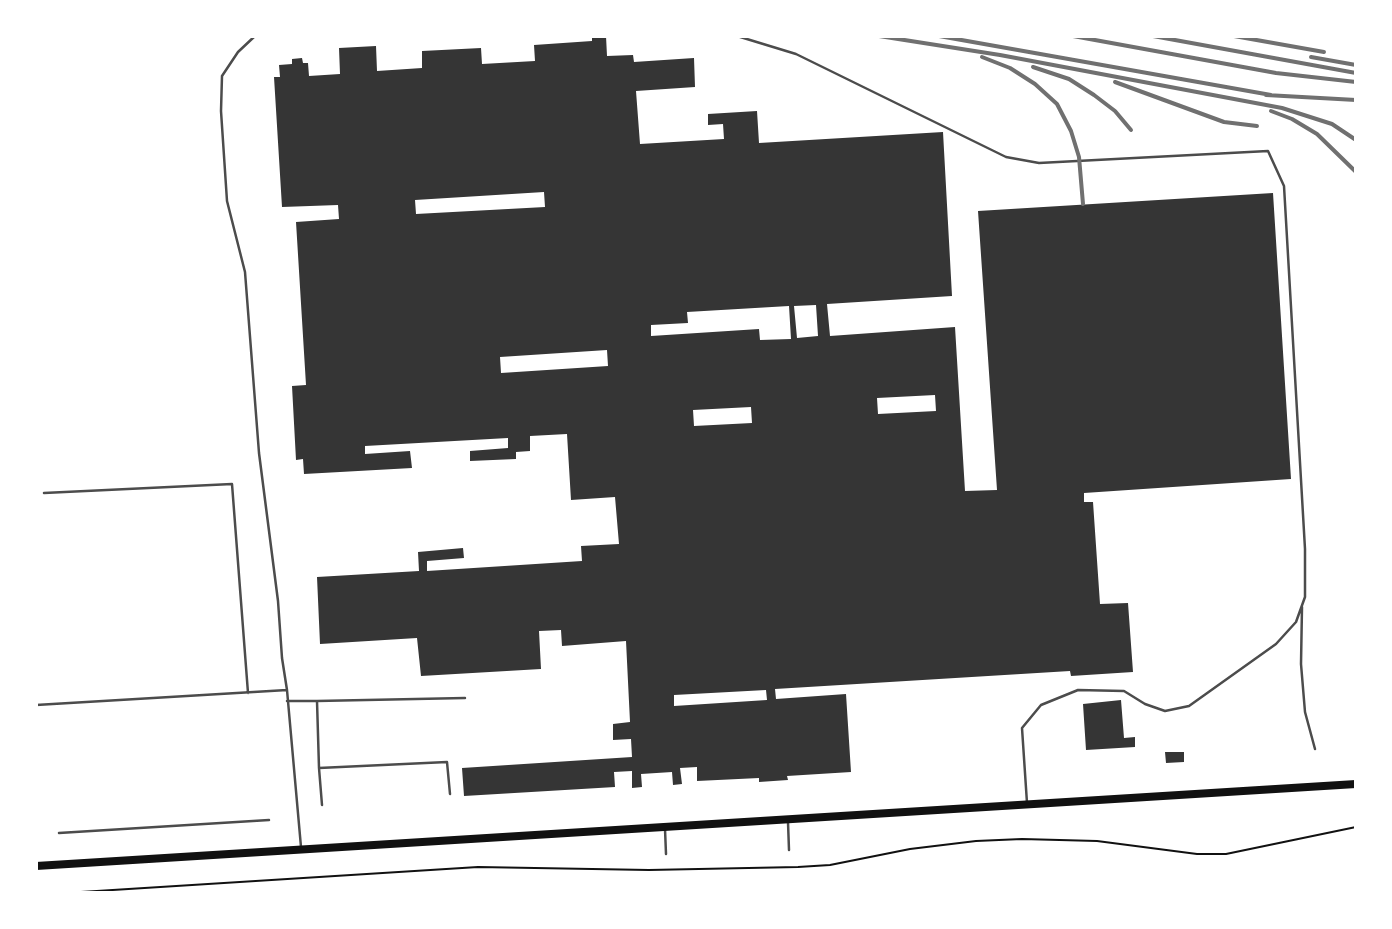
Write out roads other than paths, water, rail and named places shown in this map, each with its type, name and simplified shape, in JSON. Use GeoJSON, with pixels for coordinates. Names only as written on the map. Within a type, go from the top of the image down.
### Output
{"type":"FeatureCollection","features":[{"type":"Feature","properties":{"kind":"main road"},"geometry":{"type":"LineString","coordinates":[[36,866],[1356,784]]}},
{"type":"Feature","properties":{"kind":"lane"},"geometry":{"type":"LineString","coordinates":[[255,36],[238,52],[222,76],[221,111],[227,201],[245,272],[259,453],[278,601],[301,850]]}},
{"type":"Feature","properties":{"kind":"lane"},"geometry":{"type":"LineString","coordinates":[[737,36],[796,54],[1006,156],[1039,163],[1268,151],[1284,186],[1306,549],[1304,597],[1296,622],[1276,644],[1189,706],[1165,712],[1144,704],[1124,691],[1078,690],[1041,705],[1022,728],[1027,805]]}},
{"type":"Feature","properties":{"kind":"lane"},"geometry":{"type":"LineString","coordinates":[[44,493],[232,484],[248,693]]}},
{"type":"Feature","properties":{"kind":"lane"},"geometry":{"type":"LineString","coordinates":[[1302,604],[1301,664],[1305,712],[1315,749]]}},
{"type":"Feature","properties":{"kind":"lane"},"geometry":{"type":"LineString","coordinates":[[36,706],[287,690]]}},
{"type":"Feature","properties":{"kind":"lane"},"geometry":{"type":"LineString","coordinates":[[288,701],[465,698]]}},
{"type":"Feature","properties":{"kind":"lane"},"geometry":{"type":"LineString","coordinates":[[317,701],[318,768],[322,805]]}},
{"type":"Feature","properties":{"kind":"lane"},"geometry":{"type":"LineString","coordinates":[[318,768],[447,762],[450,794]]}},
{"type":"Feature","properties":{"kind":"lane"},"geometry":{"type":"LineString","coordinates":[[59,833],[269,820]]}},
{"type":"Feature","properties":{"kind":"lane"},"geometry":{"type":"LineString","coordinates":[[788,820],[789,850]]}},
{"type":"Feature","properties":{"kind":"lane"},"geometry":{"type":"LineString","coordinates":[[665,828],[666,854]]}},
{"type":"Feature","properties":{"kind":"railway"},"geometry":{"type":"LineString","coordinates":[[879,36],[1000,55],[1282,108],[1332,124],[1356,140]]}},
{"type":"Feature","properties":{"kind":"railway"},"geometry":{"type":"LineString","coordinates":[[939,36],[1271,95]]}},
{"type":"Feature","properties":{"kind":"railway"},"geometry":{"type":"LineString","coordinates":[[1073,36],[1276,73],[1356,82]]}},
{"type":"Feature","properties":{"kind":"railway"},"geometry":{"type":"LineString","coordinates":[[1153,36],[1356,73]]}},
{"type":"Feature","properties":{"kind":"railway"},"geometry":{"type":"LineString","coordinates":[[1234,36],[1324,52]]}},
{"type":"Feature","properties":{"kind":"railway"},"geometry":{"type":"LineString","coordinates":[[982,57],[1010,68],[1035,84],[1057,104],[1071,131],[1079,157],[1083,204]]}},
{"type":"Feature","properties":{"kind":"railway"},"geometry":{"type":"LineString","coordinates":[[1311,57],[1356,65]]}},
{"type":"Feature","properties":{"kind":"railway"},"geometry":{"type":"LineString","coordinates":[[1033,67],[1069,79],[1094,95],[1115,111],[1131,130]]}},
{"type":"Feature","properties":{"kind":"railway"},"geometry":{"type":"LineString","coordinates":[[1115,82],[1224,122],[1257,126]]}},
{"type":"Feature","properties":{"kind":"railway"},"geometry":{"type":"LineString","coordinates":[[1266,95],[1356,100]]}},
{"type":"Feature","properties":{"kind":"railway"},"geometry":{"type":"LineString","coordinates":[[1271,111],[1292,119],[1317,134],[1356,172]]}}]}
